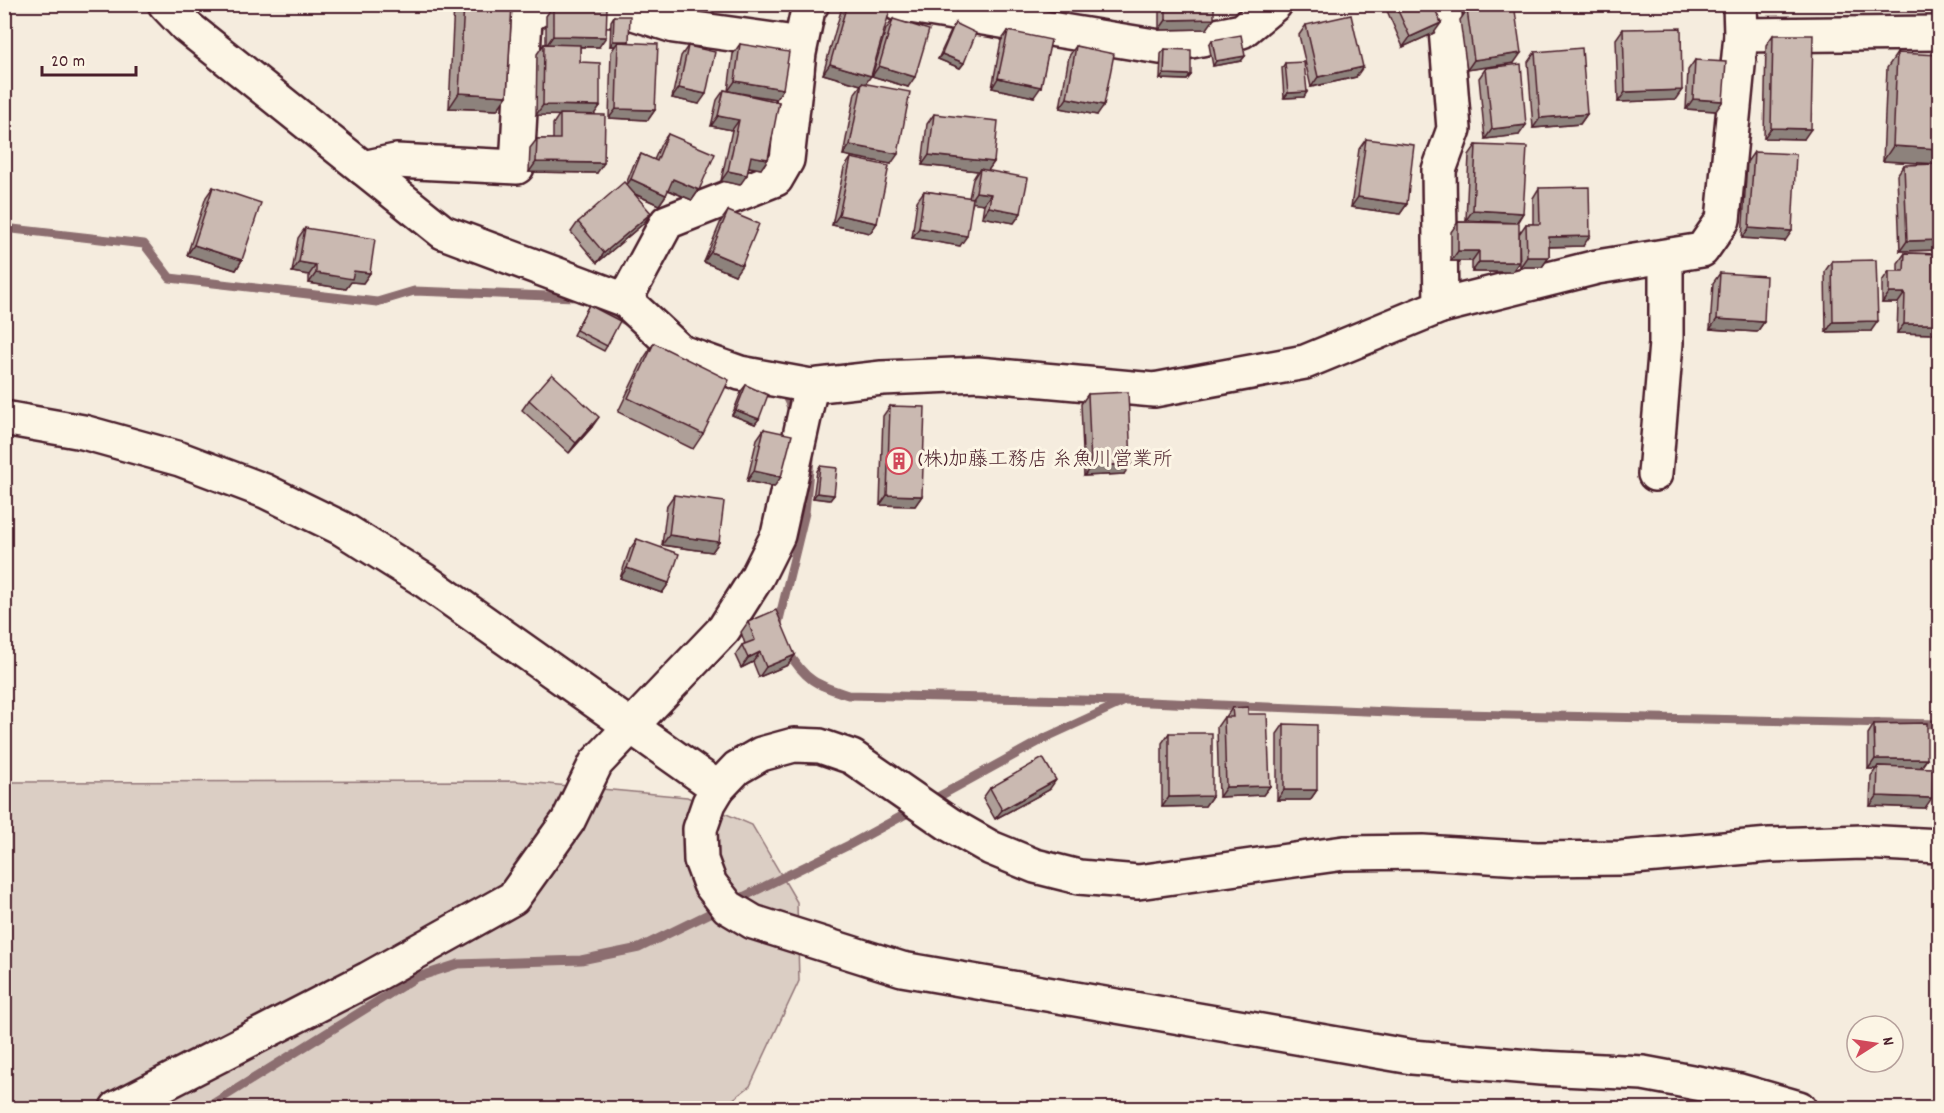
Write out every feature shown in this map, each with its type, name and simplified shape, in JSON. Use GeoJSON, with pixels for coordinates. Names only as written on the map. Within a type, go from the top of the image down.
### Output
{"type":"FeatureCollection","features":[{"type":"Feature","properties":{"kind":"street"},"geometry":{"type":"LineString","coordinates":[[165,4],[186,26],[443,232],[625,300],[681,352],[740,373],[811,386],[882,378],[978,374],[1154,390],[1305,363],[1440,306],[1597,267],[1702,250],[1723,220],[1741,20],[1940,33]]}},
{"type":"Feature","properties":{"kind":"street"},"geometry":{"type":"LineString","coordinates":[[363,168],[396,161],[517,167],[525,18],[547,4],[627,11],[674,26],[788,42],[789,67],[797,72]]}},
{"type":"Feature","properties":{"kind":"street"},"geometry":{"type":"LineString","coordinates":[[625,300],[667,222],[776,178],[787,160],[797,72],[809,6],[812,4]]}},
{"type":"Feature","properties":{"kind":"street"},"geometry":{"type":"LineString","coordinates":[[898,4],[1160,48],[1242,31],[1275,4]]}},
{"type":"Feature","properties":{"kind":"street"},"geometry":{"type":"LineString","coordinates":[[1440,306],[1439,170],[1454,129],[1444,4]]}},
{"type":"Feature","properties":{"kind":"street"},"geometry":{"type":"LineString","coordinates":[[1654,474],[1666,344],[1666,257]]}},
{"type":"Feature","properties":{"kind":"street"},"geometry":{"type":"LineString","coordinates":[[117,1108],[368,979],[513,898],[568,822],[596,763],[724,628],[757,577],[778,535],[811,386]]}},
{"type":"Feature","properties":{"kind":"street"},"geometry":{"type":"LineString","coordinates":[[4,418],[83,432],[180,459],[265,491],[341,528],[424,580],[718,788]]}},
{"type":"Feature","properties":{"kind":"street"},"geometry":{"type":"LineString","coordinates":[[1799,1108],[1740,1091],[1643,1073],[1541,1068],[1412,1057],[902,969],[753,922],[728,907],[710,884],[701,860],[700,829],[709,803],[718,788],[737,768],[761,753],[794,745],[820,746],[852,757],[949,824],[991,848],[1035,866],[1079,877],[1138,882],[1344,853],[1423,852],[1537,859],[1611,858],[1770,845],[1863,842],[1940,846]]}},
{"type":"Feature","properties":{"kind":"shaded area"},"geometry":{"type":"Polygon","coordinates":[[[515,781],[687,797],[752,825],[797,902],[799,981],[750,1086],[722,1108],[5,1108],[4,782],[515,781]]]}},
{"type":"Feature","properties":{"kind":"building"},"geometry":{"type":"Polygon","coordinates":[[[464,4],[512,4],[507,96],[459,93],[464,4]]]}},
{"type":"Feature","properties":{"kind":"building"},"geometry":{"type":"Polygon","coordinates":[[[847,4],[873,4],[890,10],[871,76],[830,64],[847,4]]]}},
{"type":"Feature","properties":{"kind":"building"},"geometry":{"type":"Polygon","coordinates":[[[1166,4],[1214,4],[1214,19],[1166,20],[1166,4]]]}},
{"type":"Feature","properties":{"kind":"building"},"geometry":{"type":"Polygon","coordinates":[[[1395,4],[1433,4],[1441,23],[1410,37],[1395,4]]]}},
{"type":"Feature","properties":{"kind":"building"},"geometry":{"type":"Polygon","coordinates":[[[1514,4],[1521,53],[1474,60],[1467,10],[1514,4]]]}},
{"type":"Feature","properties":{"kind":"building"},"geometry":{"type":"Polygon","coordinates":[[[553,6],[607,7],[606,37],[553,36],[553,6]]]}},
{"type":"Feature","properties":{"kind":"building"},"geometry":{"type":"Polygon","coordinates":[[[1351,15],[1363,67],[1318,77],[1306,25],[1351,15]]]}},
{"type":"Feature","properties":{"kind":"building"},"geometry":{"type":"Polygon","coordinates":[[[614,16],[630,16],[629,41],[613,41],[614,16]]]}},
{"type":"Feature","properties":{"kind":"building"},"geometry":{"type":"Polygon","coordinates":[[[893,19],[929,30],[915,77],[879,66],[893,19]]]}},
{"type":"Feature","properties":{"kind":"building"},"geometry":{"type":"Polygon","coordinates":[[[955,23],[976,33],[964,63],[942,54],[955,23]]]}},
{"type":"Feature","properties":{"kind":"building"},"geometry":{"type":"Polygon","coordinates":[[[1681,28],[1682,90],[1625,92],[1623,29],[1681,28]]]}},
{"type":"Feature","properties":{"kind":"building"},"geometry":{"type":"Polygon","coordinates":[[[1008,31],[1051,40],[1041,87],[998,78],[1008,31]]]}},
{"type":"Feature","properties":{"kind":"building"},"geometry":{"type":"Polygon","coordinates":[[[1241,35],[1245,56],[1216,61],[1212,40],[1241,35]]]}},
{"type":"Feature","properties":{"kind":"building"},"geometry":{"type":"Polygon","coordinates":[[[1773,35],[1813,35],[1811,129],[1771,128],[1773,35]]]}},
{"type":"Feature","properties":{"kind":"building"},"geometry":{"type":"Polygon","coordinates":[[[618,42],[658,44],[655,110],[616,109],[618,42]]]}},
{"type":"Feature","properties":{"kind":"building"},"geometry":{"type":"Polygon","coordinates":[[[544,44],[580,45],[580,62],[600,63],[600,106],[543,105],[544,44]]]}},
{"type":"Feature","properties":{"kind":"building"},"geometry":{"type":"Polygon","coordinates":[[[740,44],[789,52],[783,89],[735,81],[740,44]]]}},
{"type":"Feature","properties":{"kind":"building"},"geometry":{"type":"Polygon","coordinates":[[[688,46],[715,52],[706,94],[679,88],[688,46]]]}},
{"type":"Feature","properties":{"kind":"building"},"geometry":{"type":"Polygon","coordinates":[[[1076,46],[1114,54],[1104,105],[1067,98],[1076,46]]]}},
{"type":"Feature","properties":{"kind":"building"},"geometry":{"type":"Polygon","coordinates":[[[1582,48],[1587,114],[1540,118],[1535,52],[1582,48]]]}},
{"type":"Feature","properties":{"kind":"building"},"geometry":{"type":"Polygon","coordinates":[[[1165,49],[1191,50],[1191,75],[1164,74],[1165,49]]]}},
{"type":"Feature","properties":{"kind":"building"},"geometry":{"type":"Polygon","coordinates":[[[1897,53],[1940,55],[1940,149],[1893,146],[1897,53]]]}},
{"type":"Feature","properties":{"kind":"building"},"geometry":{"type":"Polygon","coordinates":[[[1695,60],[1726,62],[1723,101],[1693,99],[1695,60]]]}},
{"type":"Feature","properties":{"kind":"building"},"geometry":{"type":"Polygon","coordinates":[[[1304,62],[1307,92],[1288,93],[1285,63],[1304,62]]]}},
{"type":"Feature","properties":{"kind":"building"},"geometry":{"type":"Polygon","coordinates":[[[1521,64],[1526,125],[1492,129],[1486,68],[1521,64]]]}},
{"type":"Feature","properties":{"kind":"building"},"geometry":{"type":"Polygon","coordinates":[[[862,83],[910,92],[898,154],[850,145],[862,83]]]}},
{"type":"Feature","properties":{"kind":"building"},"geometry":{"type":"Polygon","coordinates":[[[724,90],[779,102],[768,159],[751,156],[747,175],[728,171],[739,120],[718,116],[724,90]]]}},
{"type":"Feature","properties":{"kind":"building"},"geometry":{"type":"Polygon","coordinates":[[[560,114],[605,115],[604,163],[536,162],[537,139],[560,139],[560,114]]]}},
{"type":"Feature","properties":{"kind":"building"},"geometry":{"type":"Polygon","coordinates":[[[934,114],[998,121],[994,162],[929,155],[934,114]]]}},
{"type":"Feature","properties":{"kind":"building"},"geometry":{"type":"Polygon","coordinates":[[[668,134],[715,154],[699,190],[673,179],[666,195],[631,179],[641,154],[657,161],[668,134]]]}},
{"type":"Feature","properties":{"kind":"building"},"geometry":{"type":"Polygon","coordinates":[[[1366,139],[1414,145],[1407,204],[1358,197],[1366,139]]]}},
{"type":"Feature","properties":{"kind":"building"},"geometry":{"type":"Polygon","coordinates":[[[1476,145],[1527,147],[1523,213],[1473,210],[1476,145]]]}},
{"type":"Feature","properties":{"kind":"building"},"geometry":{"type":"Polygon","coordinates":[[[1754,152],[1796,154],[1792,231],[1749,228],[1754,152]]]}},
{"type":"Feature","properties":{"kind":"building"},"geometry":{"type":"Polygon","coordinates":[[[851,158],[889,166],[877,223],[839,215],[851,158]]]}},
{"type":"Feature","properties":{"kind":"building"},"geometry":{"type":"Polygon","coordinates":[[[1940,164],[1940,240],[1907,241],[1904,165],[1940,164]]]}},
{"type":"Feature","properties":{"kind":"building"},"geometry":{"type":"Polygon","coordinates":[[[980,169],[1028,178],[1021,213],[989,207],[991,194],[976,192],[980,169]]]}},
{"type":"Feature","properties":{"kind":"building"},"geometry":{"type":"Polygon","coordinates":[[[624,182],[651,213],[604,253],[578,222],[624,182]]]}},
{"type":"Feature","properties":{"kind":"building"},"geometry":{"type":"Polygon","coordinates":[[[213,187],[261,203],[242,260],[194,245],[213,187]]]}},
{"type":"Feature","properties":{"kind":"building"},"geometry":{"type":"Polygon","coordinates":[[[1589,187],[1590,236],[1549,237],[1549,257],[1527,257],[1526,224],[1540,224],[1539,188],[1589,187]]]}},
{"type":"Feature","properties":{"kind":"building"},"geometry":{"type":"Polygon","coordinates":[[[924,191],[973,198],[967,236],[919,228],[924,191]]]}},
{"type":"Feature","properties":{"kind":"building"},"geometry":{"type":"Polygon","coordinates":[[[728,211],[759,224],[742,265],[711,252],[728,211]]]}},
{"type":"Feature","properties":{"kind":"building"},"geometry":{"type":"Polygon","coordinates":[[[1458,222],[1519,223],[1519,262],[1479,262],[1479,251],[1458,251],[1458,222]]]}},
{"type":"Feature","properties":{"kind":"building"},"geometry":{"type":"Polygon","coordinates":[[[305,228],[375,239],[370,273],[354,271],[352,279],[316,273],[316,265],[299,262],[305,228]]]}},
{"type":"Feature","properties":{"kind":"building"},"geometry":{"type":"Polygon","coordinates":[[[1905,253],[1940,254],[1940,324],[1904,324],[1905,293],[1889,293],[1889,271],[1904,271],[1905,253]]]}},
{"type":"Feature","properties":{"kind":"building"},"geometry":{"type":"Polygon","coordinates":[[[1876,260],[1878,321],[1833,322],[1832,261],[1876,260]]]}},
{"type":"Feature","properties":{"kind":"building"},"geometry":{"type":"Polygon","coordinates":[[[1720,273],[1766,276],[1764,322],[1717,319],[1720,273]]]}},
{"type":"Feature","properties":{"kind":"building"},"geometry":{"type":"Polygon","coordinates":[[[589,305],[620,321],[607,346],[576,330],[589,305]]]}},
{"type":"Feature","properties":{"kind":"building"},"geometry":{"type":"Polygon","coordinates":[[[654,343],[729,380],[703,434],[628,398],[654,343]]]}},
{"type":"Feature","properties":{"kind":"building"},"geometry":{"type":"Polygon","coordinates":[[[552,374],[599,417],[576,443],[529,400],[552,374]]]}},
{"type":"Feature","properties":{"kind":"building"},"geometry":{"type":"Polygon","coordinates":[[[746,385],[768,395],[759,419],[736,410],[746,385]]]}},
{"type":"Feature","properties":{"kind":"building"},"geometry":{"type":"Polygon","coordinates":[[[1128,392],[1131,464],[1091,466],[1088,394],[1128,392]]]}},
{"type":"Feature","properties":{"kind":"building","name":"(株)加藤工務店 糸魚川営業所"},"geometry":{"type":"Polygon","coordinates":[[[890,406],[925,407],[922,496],[887,495],[890,406]]]}},
{"type":"Feature","properties":{"kind":"building"},"geometry":{"type":"Polygon","coordinates":[[[764,429],[792,435],[781,477],[754,471],[764,429]]]}},
{"type":"Feature","properties":{"kind":"building"},"geometry":{"type":"Polygon","coordinates":[[[820,466],[837,468],[834,495],[817,493],[820,466]]]}},
{"type":"Feature","properties":{"kind":"building"},"geometry":{"type":"Polygon","coordinates":[[[674,495],[724,502],[719,542],[669,535],[674,495]]]}},
{"type":"Feature","properties":{"kind":"building"},"geometry":{"type":"Polygon","coordinates":[[[637,539],[679,554],[669,583],[627,568],[637,539]]]}},
{"type":"Feature","properties":{"kind":"building"},"geometry":{"type":"Polygon","coordinates":[[[776,610],[795,655],[766,667],[760,652],[748,658],[742,645],[755,640],[748,622],[776,610]]]}},
{"type":"Feature","properties":{"kind":"building"},"geometry":{"type":"Polygon","coordinates":[[[1248,707],[1248,714],[1267,714],[1270,786],[1226,787],[1224,717],[1233,717],[1232,708],[1248,707]]]}},
{"type":"Feature","properties":{"kind":"building"},"geometry":{"type":"Polygon","coordinates":[[[1927,723],[1927,759],[1875,759],[1874,724],[1927,723]]]}},
{"type":"Feature","properties":{"kind":"building"},"geometry":{"type":"Polygon","coordinates":[[[1284,724],[1317,725],[1317,790],[1284,790],[1284,724]]]}},
{"type":"Feature","properties":{"kind":"building"},"geometry":{"type":"Polygon","coordinates":[[[1169,733],[1212,733],[1212,796],[1169,797],[1169,733]]]}},
{"type":"Feature","properties":{"kind":"building"},"geometry":{"type":"Polygon","coordinates":[[[1043,758],[1056,780],[1002,810],[990,788],[1043,758]]]}},
{"type":"Feature","properties":{"kind":"building"},"geometry":{"type":"Polygon","coordinates":[[[1878,766],[1933,768],[1932,798],[1877,796],[1878,766]]]}},
{"type":"Feature","properties":{"kind":"waterway"},"geometry":{"type":"LineString","coordinates":[[4,228],[144,244],[170,278],[377,302],[414,291],[576,297],[580,299]]}},
{"type":"Feature","properties":{"kind":"waterway"},"geometry":{"type":"LineString","coordinates":[[592,304],[628,322]]}},
{"type":"Feature","properties":{"kind":"waterway"},"geometry":{"type":"LineString","coordinates":[[779,391],[784,392],[795,416]]}},
{"type":"Feature","properties":{"kind":"waterway"},"geometry":{"type":"LineString","coordinates":[[777,628],[805,513],[810,459]]}},
{"type":"Feature","properties":{"kind":"waterway"},"geometry":{"type":"LineString","coordinates":[[787,650],[812,680],[848,695],[1125,701],[1414,713],[1940,724]]}},
{"type":"Feature","properties":{"kind":"waterway"},"geometry":{"type":"LineString","coordinates":[[927,803],[1049,736],[1123,702]]}},
{"type":"Feature","properties":{"kind":"waterway"},"geometry":{"type":"LineString","coordinates":[[206,1108],[415,978],[458,964],[581,960],[639,948],[849,845],[915,809]]}},
{"type":"Feature","properties":{"kind":"place","name":"(株)加藤工務店 糸魚川営業所"},"geometry":{"type":"Point","coordinates":[899,461]}}]}
